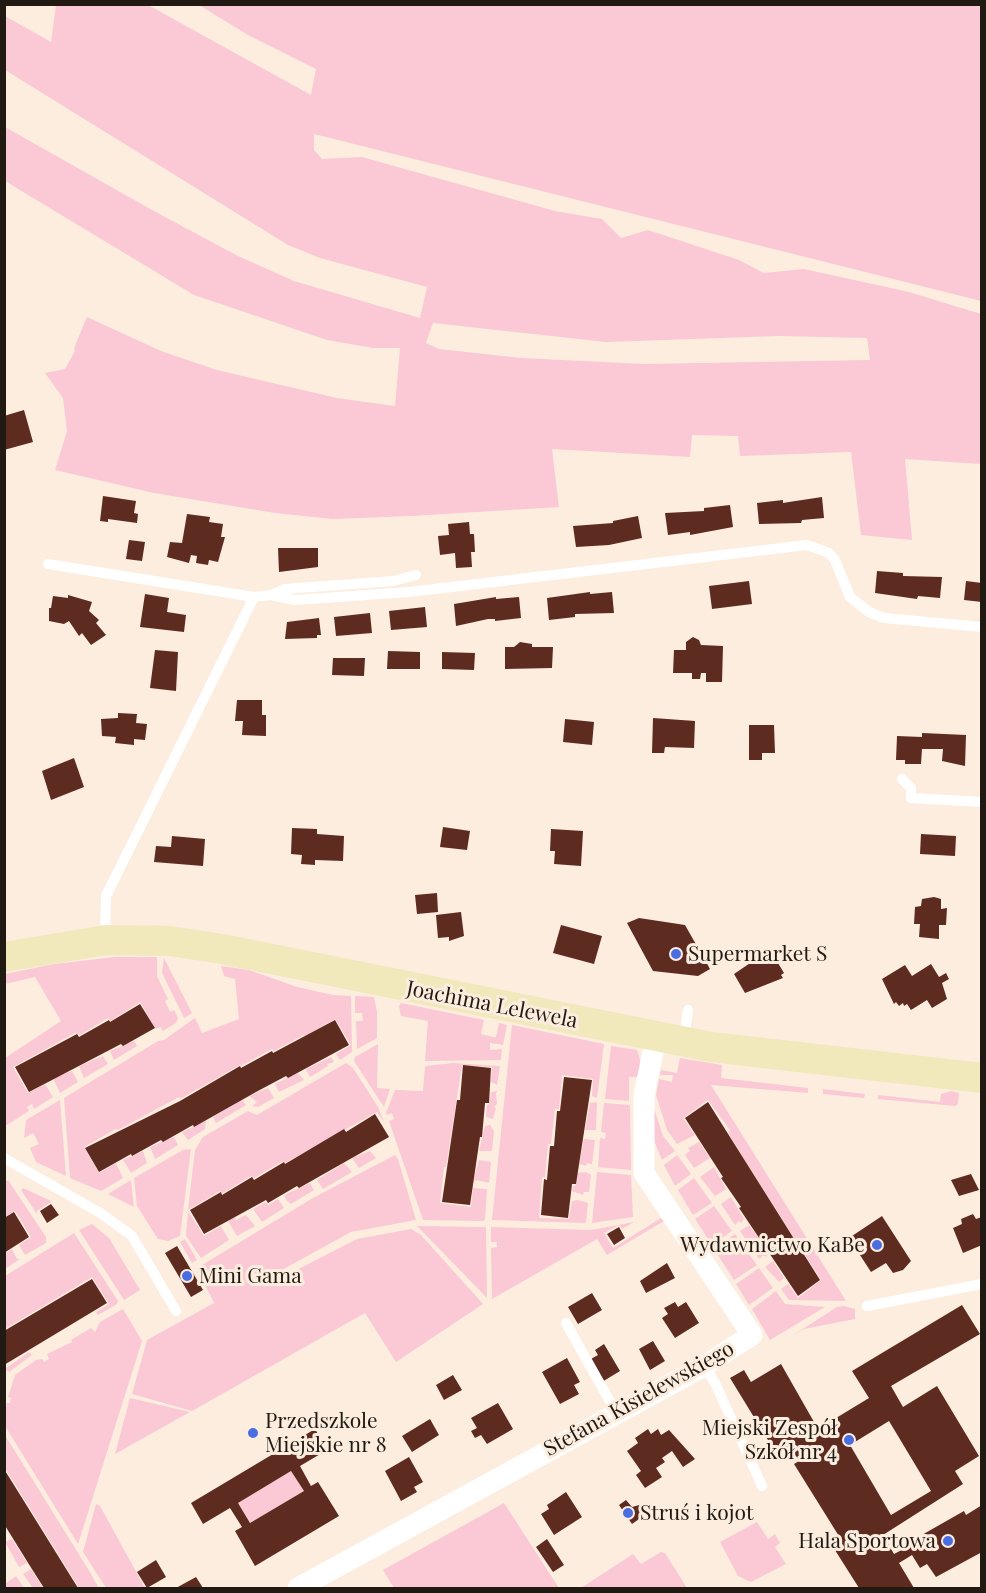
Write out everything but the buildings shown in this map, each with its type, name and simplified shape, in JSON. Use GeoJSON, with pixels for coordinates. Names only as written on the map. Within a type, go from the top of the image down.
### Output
{"type":"FeatureCollection","features":[{"type":"Feature","properties":{"kind":"street","name":"Joachima Lelewela"},"geometry":{"type":"LineString","coordinates":[[4,957],[46,948],[106,940],[170,941],[222,949],[711,1047],[981,1078]]}},
{"type":"Feature","properties":{"kind":"street","name":"Stefana Kisielewskiego"},"geometry":{"type":"LineString","coordinates":[[298,1588],[704,1366],[752,1335],[644,1173],[644,1095],[670,1040]]}},
{"type":"Feature","properties":{"kind":"lane"},"geometry":{"type":"LineString","coordinates":[[271,595],[295,600],[409,592],[807,545],[829,553],[835,560],[850,597],[869,612],[884,618],[981,627]]}},
{"type":"Feature","properties":{"kind":"lane"},"geometry":{"type":"LineString","coordinates":[[48,564],[254,597],[271,595],[285,589],[393,581],[416,575]]}},
{"type":"Feature","properties":{"kind":"lane"},"geometry":{"type":"LineString","coordinates":[[106,940],[106,896],[254,597]]}},
{"type":"Feature","properties":{"kind":"lane"},"geometry":{"type":"LineString","coordinates":[[902,779],[910,788],[911,798],[981,802]]}},
{"type":"Feature","properties":{"kind":"lane"},"geometry":{"type":"LineString","coordinates":[[670,1040],[688,1010]]}},
{"type":"Feature","properties":{"kind":"lane"},"geometry":{"type":"LineString","coordinates":[[4,1158],[102,1214],[132,1236],[176,1311]]}},
{"type":"Feature","properties":{"kind":"lane"},"geometry":{"type":"LineString","coordinates":[[867,1306],[981,1284]]}},
{"type":"Feature","properties":{"kind":"lane"},"geometry":{"type":"LineString","coordinates":[[566,1323],[616,1414]]}},
{"type":"Feature","properties":{"kind":"lane"},"geometry":{"type":"LineString","coordinates":[[704,1366],[715,1383],[762,1486]]}},
{"type":"Feature","properties":{"kind":"shaded area"},"geometry":{"type":"Polygon","coordinates":[[[56,5],[148,5],[311,95],[316,69],[248,35],[199,5],[981,5],[981,301],[314,134],[314,150],[322,159],[362,157],[555,211],[602,219],[621,238],[648,230],[739,260],[764,273],[804,269],[909,292],[981,314],[981,464],[905,459],[912,540],[861,535],[851,452],[740,456],[738,436],[692,435],[690,457],[552,449],[559,507],[411,516],[333,519],[275,513],[154,493],[55,470],[67,431],[63,398],[45,373],[65,369],[75,351],[74,348],[87,317],[161,351],[217,370],[337,398],[395,406],[400,348],[373,348],[327,340],[194,295],[5,181],[5,127],[238,256],[294,281],[420,318],[427,287],[320,258],[288,245],[5,70],[5,16],[51,42],[56,5]],[[433,323],[426,343],[439,349],[521,358],[644,364],[870,360],[867,338],[779,336],[606,342],[433,323]]]}},
{"type":"Feature","properties":{"kind":"shaded area"},"geometry":{"type":"Polygon","coordinates":[[[115,957],[157,957],[157,976],[168,999],[165,1001],[170,1012],[174,1010],[178,1018],[176,1023],[163,1031],[160,1027],[156,1029],[140,1002],[111,1021],[108,1018],[80,1035],[75,1033],[13,1067],[28,1093],[45,1084],[53,1097],[34,1109],[32,1104],[27,1107],[29,1111],[5,1126],[5,1058],[61,1021],[35,977],[5,984],[5,974],[54,964],[115,957]]]}},
{"type":"Feature","properties":{"kind":"shaded area"},"geometry":{"type":"Polygon","coordinates":[[[164,958],[192,1013],[184,1018],[162,973],[164,958]]]}},
{"type":"Feature","properties":{"kind":"shaded area"},"geometry":{"type":"Polygon","coordinates":[[[221,966],[249,970],[297,987],[333,995],[351,996],[352,1052],[340,1060],[336,1054],[351,1045],[335,1019],[305,1036],[240,1065],[180,1099],[179,1097],[84,1147],[99,1173],[116,1163],[123,1178],[101,1191],[70,1178],[64,1098],[158,1041],[164,1040],[195,1018],[202,1033],[239,1019],[235,979],[224,976],[221,966]]]}},
{"type":"Feature","properties":{"kind":"shaded area"},"geometry":{"type":"Polygon","coordinates":[[[355,996],[374,997],[377,1012],[377,1038],[357,1049],[356,1021],[363,1021],[362,1013],[355,1013],[355,996]]]}},
{"type":"Feature","properties":{"kind":"shaded area"},"geometry":{"type":"Polygon","coordinates":[[[401,1003],[484,1020],[481,1034],[493,1037],[496,1037],[499,1023],[507,1025],[503,1045],[490,1043],[490,1050],[502,1049],[501,1060],[425,1061],[428,1021],[401,1016],[399,1006],[401,1003]]]}},
{"type":"Feature","properties":{"kind":"shaded area"},"geometry":{"type":"Polygon","coordinates":[[[512,1025],[604,1044],[597,1098],[592,1096],[593,1079],[562,1075],[559,1109],[555,1109],[551,1144],[548,1144],[545,1177],[542,1177],[539,1218],[569,1219],[572,1201],[578,1200],[588,1203],[586,1223],[492,1220],[512,1025]]]}},
{"type":"Feature","properties":{"kind":"shaded area"},"geometry":{"type":"Polygon","coordinates":[[[134,1041],[137,1046],[114,1060],[110,1051],[134,1041]]]}},
{"type":"Feature","properties":{"kind":"shaded area"},"geometry":{"type":"Polygon","coordinates":[[[378,1044],[377,1088],[390,1089],[384,1107],[354,1061],[355,1057],[378,1044]]]}},
{"type":"Feature","properties":{"kind":"shaded area"},"geometry":{"type":"Polygon","coordinates":[[[611,1046],[637,1050],[643,1077],[629,1077],[629,1101],[605,1099],[611,1046]]]}},
{"type":"Feature","properties":{"kind":"shaded area"},"geometry":{"type":"Polygon","coordinates":[[[103,1056],[108,1064],[84,1078],[79,1066],[103,1056]]]}},
{"type":"Feature","properties":{"kind":"shaded area"},"geometry":{"type":"Polygon","coordinates":[[[331,1057],[334,1062],[327,1064],[328,1066],[310,1077],[306,1069],[331,1057]]]}},
{"type":"Feature","properties":{"kind":"shaded area"},"geometry":{"type":"Polygon","coordinates":[[[680,1058],[722,1065],[721,1078],[808,1088],[808,1093],[711,1085],[846,1301],[789,1300],[781,1289],[788,1284],[798,1298],[821,1280],[746,1162],[728,1132],[730,1130],[708,1100],[683,1118],[695,1135],[677,1144],[667,1130],[656,1095],[659,1079],[672,1082],[673,1075],[660,1075],[661,1070],[677,1073],[680,1058]]]}},
{"type":"Feature","properties":{"kind":"shaded area"},"geometry":{"type":"Polygon","coordinates":[[[346,1063],[353,1068],[378,1107],[384,1122],[377,1112],[285,1163],[283,1161],[254,1178],[251,1176],[223,1193],[220,1191],[188,1210],[195,1150],[203,1137],[248,1111],[257,1115],[346,1063]]]}},
{"type":"Feature","properties":{"kind":"shaded area"},"geometry":{"type":"Polygon","coordinates":[[[453,1063],[500,1066],[497,1085],[491,1082],[492,1067],[462,1065],[440,1203],[471,1207],[473,1188],[487,1189],[485,1220],[483,1221],[423,1220],[389,1121],[394,1119],[392,1113],[387,1115],[386,1113],[395,1090],[423,1091],[425,1066],[453,1063]]]}},
{"type":"Feature","properties":{"kind":"shaded area"},"geometry":{"type":"Polygon","coordinates":[[[72,1071],[78,1082],[60,1093],[53,1078],[72,1071]]]}},
{"type":"Feature","properties":{"kind":"shaded area"},"geometry":{"type":"Polygon","coordinates":[[[298,1073],[304,1080],[279,1092],[275,1084],[298,1073]]]}},
{"type":"Feature","properties":{"kind":"shaded area"},"geometry":{"type":"Polygon","coordinates":[[[268,1088],[274,1098],[258,1107],[252,1106],[257,1102],[249,1096],[268,1088]]]}},
{"type":"Feature","properties":{"kind":"shaded area"},"geometry":{"type":"Polygon","coordinates":[[[823,1089],[865,1094],[864,1098],[823,1094],[823,1089]]]}},
{"type":"Feature","properties":{"kind":"shaded area"},"geometry":{"type":"Polygon","coordinates":[[[498,1091],[493,1119],[486,1117],[491,1092],[498,1091]]]}},
{"type":"Feature","properties":{"kind":"shaded area"},"geometry":{"type":"Polygon","coordinates":[[[951,1091],[959,1093],[958,1104],[955,1106],[878,1099],[878,1095],[940,1102],[941,1094],[951,1091]]]}},
{"type":"Feature","properties":{"kind":"shaded area"},"geometry":{"type":"Polygon","coordinates":[[[651,1099],[663,1136],[675,1151],[662,1160],[650,1131],[651,1099]]]}},
{"type":"Feature","properties":{"kind":"shaded area"},"geometry":{"type":"Polygon","coordinates":[[[60,1100],[66,1176],[36,1162],[30,1148],[39,1144],[33,1133],[24,1138],[26,1120],[60,1100]]]}},
{"type":"Feature","properties":{"kind":"shaded area"},"geometry":{"type":"Polygon","coordinates":[[[242,1100],[246,1105],[216,1123],[213,1117],[242,1100]]]}},
{"type":"Feature","properties":{"kind":"shaded area"},"geometry":{"type":"Polygon","coordinates":[[[597,1102],[596,1130],[585,1130],[590,1103],[597,1102]]]}},
{"type":"Feature","properties":{"kind":"shaded area"},"geometry":{"type":"Polygon","coordinates":[[[604,1103],[630,1105],[631,1170],[598,1167],[600,1138],[605,1139],[606,1133],[601,1132],[604,1103]]]}},
{"type":"Feature","properties":{"kind":"shaded area"},"geometry":{"type":"Polygon","coordinates":[[[206,1121],[205,1129],[188,1140],[182,1132],[206,1121]]]}},
{"type":"Feature","properties":{"kind":"shaded area"},"geometry":{"type":"Polygon","coordinates":[[[490,1125],[494,1131],[492,1151],[479,1151],[485,1126],[490,1125]]]}},
{"type":"Feature","properties":{"kind":"shaded area"},"geometry":{"type":"Polygon","coordinates":[[[174,1137],[178,1145],[155,1159],[150,1147],[174,1137]]]}},
{"type":"Feature","properties":{"kind":"shaded area"},"geometry":{"type":"Polygon","coordinates":[[[584,1139],[595,1140],[592,1164],[587,1163],[586,1166],[579,1164],[584,1139]]]}},
{"type":"Feature","properties":{"kind":"shaded area"},"geometry":{"type":"Polygon","coordinates":[[[699,1142],[710,1158],[694,1168],[685,1155],[690,1151],[688,1148],[699,1142]]]}},
{"type":"Feature","properties":{"kind":"shaded area"},"geometry":{"type":"Polygon","coordinates":[[[191,1149],[180,1236],[168,1241],[158,1239],[137,1206],[134,1178],[183,1150],[191,1149]]]}},
{"type":"Feature","properties":{"kind":"shaded area"},"geometry":{"type":"Polygon","coordinates":[[[143,1151],[147,1163],[131,1173],[123,1160],[143,1151]]]}},
{"type":"Feature","properties":{"kind":"shaded area"},"geometry":{"type":"Polygon","coordinates":[[[370,1151],[376,1158],[359,1168],[352,1158],[370,1151]]]}},
{"type":"Feature","properties":{"kind":"shaded area"},"geometry":{"type":"Polygon","coordinates":[[[395,1155],[416,1220],[351,1232],[280,1271],[273,1270],[274,1276],[281,1278],[357,1239],[411,1229],[421,1235],[483,1304],[396,1362],[365,1313],[192,1411],[132,1394],[147,1340],[214,1303],[197,1268],[313,1198],[395,1155]]]}},
{"type":"Feature","properties":{"kind":"shaded area"},"geometry":{"type":"Polygon","coordinates":[[[677,1155],[691,1174],[675,1186],[664,1165],[677,1155]]]}},
{"type":"Feature","properties":{"kind":"shaded area"},"geometry":{"type":"Polygon","coordinates":[[[479,1160],[491,1162],[489,1183],[477,1180],[473,1182],[479,1160]]]}},
{"type":"Feature","properties":{"kind":"shaded area"},"geometry":{"type":"Polygon","coordinates":[[[344,1163],[352,1172],[323,1189],[317,1180],[344,1163]]]}},
{"type":"Feature","properties":{"kind":"shaded area"},"geometry":{"type":"Polygon","coordinates":[[[714,1167],[726,1189],[715,1196],[700,1177],[714,1167]]]}},
{"type":"Feature","properties":{"kind":"shaded area"},"geometry":{"type":"Polygon","coordinates":[[[586,1172],[591,1175],[589,1192],[584,1192],[583,1195],[572,1191],[573,1186],[576,1185],[577,1173],[586,1172]]]}},
{"type":"Feature","properties":{"kind":"shaded area"},"geometry":{"type":"Polygon","coordinates":[[[597,1172],[631,1175],[633,1217],[592,1223],[597,1172]]]}},
{"type":"Feature","properties":{"kind":"shaded area"},"geometry":{"type":"Polygon","coordinates":[[[694,1178],[712,1203],[693,1215],[678,1190],[694,1178]]]}},
{"type":"Feature","properties":{"kind":"shaded area"},"geometry":{"type":"Polygon","coordinates":[[[8,1180],[46,1237],[46,1243],[25,1255],[19,1245],[31,1237],[15,1211],[5,1217],[5,1182],[8,1180]]]}},
{"type":"Feature","properties":{"kind":"shaded area"},"geometry":{"type":"Polygon","coordinates":[[[131,1180],[134,1207],[108,1194],[131,1180]]]}},
{"type":"Feature","properties":{"kind":"shaded area"},"geometry":{"type":"Polygon","coordinates":[[[310,1183],[314,1190],[291,1204],[287,1201],[284,1195],[310,1183]]]}},
{"type":"Feature","properties":{"kind":"shaded area"},"geometry":{"type":"Polygon","coordinates":[[[23,1188],[51,1202],[37,1211],[37,1214],[21,1190],[23,1188]]]}},
{"type":"Feature","properties":{"kind":"shaded area"},"geometry":{"type":"Polygon","coordinates":[[[731,1197],[744,1219],[735,1225],[721,1204],[731,1197]]]}},
{"type":"Feature","properties":{"kind":"shaded area"},"geometry":{"type":"Polygon","coordinates":[[[278,1199],[284,1208],[262,1222],[253,1209],[266,1202],[268,1205],[278,1199]]]}},
{"type":"Feature","properties":{"kind":"shaded area"},"geometry":{"type":"Polygon","coordinates":[[[714,1206],[732,1231],[712,1245],[695,1219],[714,1206]]]}},
{"type":"Feature","properties":{"kind":"shaded area"},"geometry":{"type":"Polygon","coordinates":[[[188,1211],[204,1236],[221,1226],[229,1240],[201,1258],[186,1236],[188,1211]]]}},
{"type":"Feature","properties":{"kind":"shaded area"},"geometry":{"type":"Polygon","coordinates":[[[246,1215],[255,1226],[237,1236],[228,1221],[234,1217],[236,1220],[246,1215]]]}},
{"type":"Feature","properties":{"kind":"shaded area"},"geometry":{"type":"Polygon","coordinates":[[[661,1218],[664,1221],[607,1255],[597,1239],[492,1299],[491,1248],[497,1247],[497,1242],[491,1242],[491,1227],[591,1230],[634,1222],[622,1229],[619,1225],[604,1233],[613,1248],[661,1218]]]}},
{"type":"Feature","properties":{"kind":"shaded area"},"geometry":{"type":"Polygon","coordinates":[[[92,1224],[109,1238],[140,1290],[124,1300],[79,1230],[92,1224]]]}},
{"type":"Feature","properties":{"kind":"shaded area"},"geometry":{"type":"Polygon","coordinates":[[[749,1225],[769,1253],[766,1257],[764,1255],[759,1259],[740,1231],[749,1225]]]}},
{"type":"Feature","properties":{"kind":"shaded area"},"geometry":{"type":"Polygon","coordinates":[[[417,1226],[486,1227],[487,1298],[417,1226]]]}},
{"type":"Feature","properties":{"kind":"shaded area"},"geometry":{"type":"Polygon","coordinates":[[[74,1233],[118,1301],[117,1304],[98,1315],[96,1312],[109,1304],[92,1277],[5,1329],[5,1276],[74,1233]]]}},
{"type":"Feature","properties":{"kind":"shaded area"},"geometry":{"type":"Polygon","coordinates":[[[735,1234],[757,1265],[734,1280],[714,1249],[735,1234]]]}},
{"type":"Feature","properties":{"kind":"shaded area"},"geometry":{"type":"Polygon","coordinates":[[[185,1239],[197,1260],[192,1263],[180,1242],[185,1239]]]}},
{"type":"Feature","properties":{"kind":"shaded area"},"geometry":{"type":"Polygon","coordinates":[[[12,1249],[17,1259],[20,1259],[5,1269],[5,1254],[12,1249]]]}},
{"type":"Feature","properties":{"kind":"shaded area"},"geometry":{"type":"Polygon","coordinates":[[[773,1261],[784,1278],[779,1282],[765,1267],[773,1261]]]}},
{"type":"Feature","properties":{"kind":"shaded area"},"geometry":{"type":"Polygon","coordinates":[[[759,1268],[773,1288],[749,1305],[736,1284],[759,1268]]]}},
{"type":"Feature","properties":{"kind":"shaded area"},"geometry":{"type":"Polygon","coordinates":[[[776,1291],[785,1304],[825,1307],[770,1340],[752,1309],[776,1291]]]}},
{"type":"Feature","properties":{"kind":"shaded area"},"geometry":{"type":"Polygon","coordinates":[[[837,1307],[855,1309],[855,1319],[804,1329],[792,1336],[837,1307]]]}},
{"type":"Feature","properties":{"kind":"shaded area"},"geometry":{"type":"Polygon","coordinates":[[[123,1309],[142,1341],[78,1544],[5,1426],[7,1403],[10,1403],[11,1398],[8,1397],[15,1375],[36,1360],[42,1359],[44,1362],[49,1359],[47,1354],[72,1342],[71,1340],[91,1328],[95,1332],[100,1322],[123,1309]]]}},
{"type":"Feature","properties":{"kind":"shaded area"},"geometry":{"type":"Polygon","coordinates":[[[29,1352],[32,1355],[9,1372],[5,1369],[29,1352]]]}},
{"type":"Feature","properties":{"kind":"shaded area"},"geometry":{"type":"Polygon","coordinates":[[[130,1398],[190,1412],[115,1454],[130,1398]]]}},
{"type":"Feature","properties":{"kind":"shaded area"},"geometry":{"type":"Polygon","coordinates":[[[5,1435],[99,1588],[79,1588],[5,1468],[5,1435]]]}},
{"type":"Feature","properties":{"kind":"shaded area"},"geometry":{"type":"Polygon","coordinates":[[[291,1471],[304,1491],[250,1523],[238,1503],[291,1471]]]}},
{"type":"Feature","properties":{"kind":"shaded area"},"geometry":{"type":"Polygon","coordinates":[[[504,1503],[559,1588],[394,1588],[383,1570],[504,1503]]]}},
{"type":"Feature","properties":{"kind":"shaded area"},"geometry":{"type":"Polygon","coordinates":[[[96,1504],[100,1506],[145,1588],[106,1588],[83,1552],[96,1504]]]}},
{"type":"Feature","properties":{"kind":"shaded area"},"geometry":{"type":"Polygon","coordinates":[[[757,1522],[768,1539],[775,1534],[780,1543],[775,1547],[786,1564],[751,1582],[738,1576],[720,1542],[757,1522]]]}},
{"type":"Feature","properties":{"kind":"shaded area"},"geometry":{"type":"Polygon","coordinates":[[[12,1539],[27,1563],[19,1567],[5,1542],[12,1539]]]}},
{"type":"Feature","properties":{"kind":"shaded area"},"geometry":{"type":"Polygon","coordinates":[[[661,1552],[665,1553],[687,1588],[581,1588],[633,1554],[641,1564],[661,1552]]]}},
{"type":"Feature","properties":{"kind":"shaded area"},"geometry":{"type":"Polygon","coordinates":[[[31,1569],[43,1588],[33,1588],[23,1574],[31,1569]]]}},
{"type":"Feature","properties":{"kind":"shaded area"},"geometry":{"type":"Polygon","coordinates":[[[16,1576],[24,1588],[5,1588],[5,1584],[16,1576]]]}},
{"type":"Feature","properties":{"kind":"place","name":"Supermarket S"},"geometry":{"type":"Point","coordinates":[676,954]}},
{"type":"Feature","properties":{"kind":"place","name":"Wydawnictwo KaBe"},"geometry":{"type":"Point","coordinates":[877,1245]}},
{"type":"Feature","properties":{"kind":"place","name":"Mini Gama"},"geometry":{"type":"Point","coordinates":[187,1276]}},
{"type":"Feature","properties":{"kind":"place","name":"Przedszkole Miejskie nr 8"},"geometry":{"type":"Point","coordinates":[253,1433]}},
{"type":"Feature","properties":{"kind":"place","name":"Miejski Zespół Szkół nr 4"},"geometry":{"type":"Point","coordinates":[849,1440]}},
{"type":"Feature","properties":{"kind":"place","name":"Struś i kojot"},"geometry":{"type":"Point","coordinates":[628,1513]}},
{"type":"Feature","properties":{"kind":"place","name":"Hala Sportowa"},"geometry":{"type":"Point","coordinates":[948,1541]}}]}
